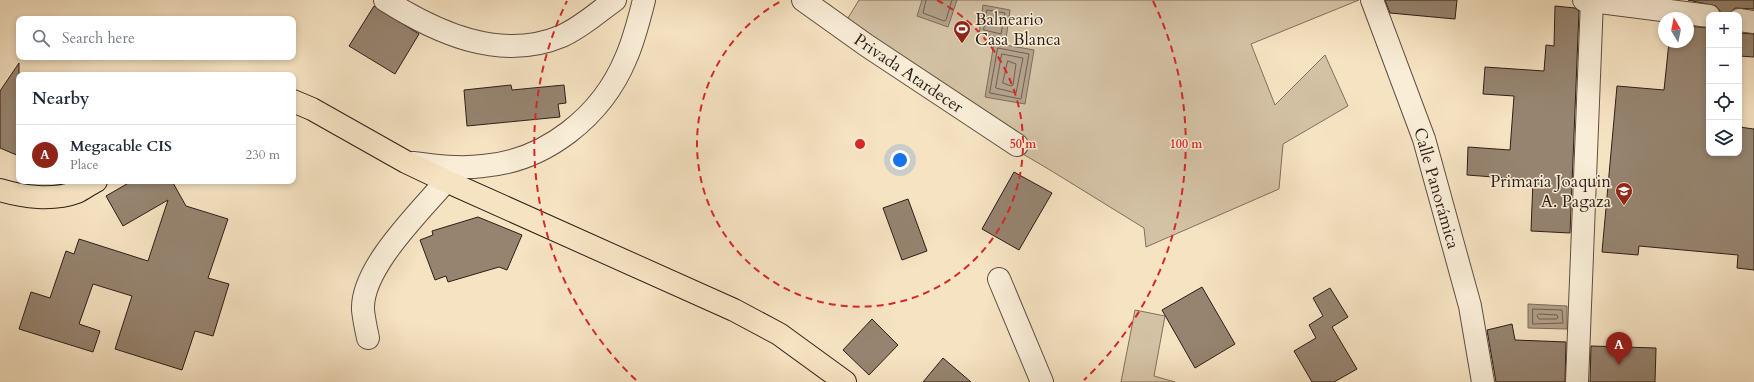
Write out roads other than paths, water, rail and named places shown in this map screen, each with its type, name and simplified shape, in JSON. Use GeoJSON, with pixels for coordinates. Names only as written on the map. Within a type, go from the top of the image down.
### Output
{"type":"FeatureCollection","features":[{"type":"Feature","properties":{"kind":"main road"},"geometry":{"type":"LineString","coordinates":[[296,103],[312,109],[406,162],[446,181],[734,310],[779,334],[844,382]]}},
{"type":"Feature","properties":{"kind":"main road"},"geometry":{"type":"LineString","coordinates":[[0,190],[35,197],[56,196],[76,192],[91,184]]}},
{"type":"Feature","properties":{"kind":"street"},"geometry":{"type":"LineString","coordinates":[[385,0],[415,9],[476,42],[495,46],[531,45],[562,36],[576,28],[615,0]]}},
{"type":"Feature","properties":{"kind":"street"},"geometry":{"type":"LineString","coordinates":[[406,162],[444,167],[490,165],[527,156],[548,146],[567,134],[585,119],[601,101],[615,81],[633,41],[644,0]]}},
{"type":"Feature","properties":{"kind":"street","name":"Privada Atardecer"},"geometry":{"type":"LineString","coordinates":[[803,0],[866,45],[1017,145]]}},
{"type":"Feature","properties":{"kind":"street","name":"Calle Panorámica"},"geometry":{"type":"LineString","coordinates":[[1372,0],[1424,139],[1470,306],[1483,382]]}},
{"type":"Feature","properties":{"kind":"street"},"geometry":{"type":"LineString","coordinates":[[1577,382],[1590,0],[1706,16]]}},
{"type":"Feature","properties":{"kind":"street"},"geometry":{"type":"LineString","coordinates":[[1742,20],[1754,22]]}},
{"type":"Feature","properties":{"kind":"street"},"geometry":{"type":"LineString","coordinates":[[368,338],[363,310],[367,288],[384,253],[446,181]]}},
{"type":"Feature","properties":{"kind":"street"},"geometry":{"type":"LineString","coordinates":[[999,279],[1042,382]]}},
{"type":"Feature","properties":{"kind":"water"},"geometry":{"type":"Polygon","coordinates":[[[922,0],[957,0],[948,27],[917,16],[922,0]]]}},
{"type":"Feature","properties":{"kind":"water"},"geometry":{"type":"Polygon","coordinates":[[[983,5],[1010,10],[1006,39],[979,34],[983,5]]]}},
{"type":"Feature","properties":{"kind":"water"},"geometry":{"type":"Polygon","coordinates":[[[994,43],[1034,50],[1025,104],[985,97],[994,43]]]}},
{"type":"Feature","properties":{"kind":"water"},"geometry":{"type":"Polygon","coordinates":[[[1528,304],[1567,306],[1567,329],[1528,328],[1528,304]]]}},
{"type":"Feature","properties":{"kind":"place","name":"Balneario Casa Blanca"},"geometry":{"type":"Point","coordinates":[962,44]}},
{"type":"Feature","properties":{"kind":"place","name":"Primaria Joaquin A. Pagaza"},"geometry":{"type":"Point","coordinates":[1624,206]}},
{"type":"Feature","properties":{"kind":"place","name":"Megacable CIS"},"geometry":{"type":"Point","coordinates":[1619,365]}}]}
